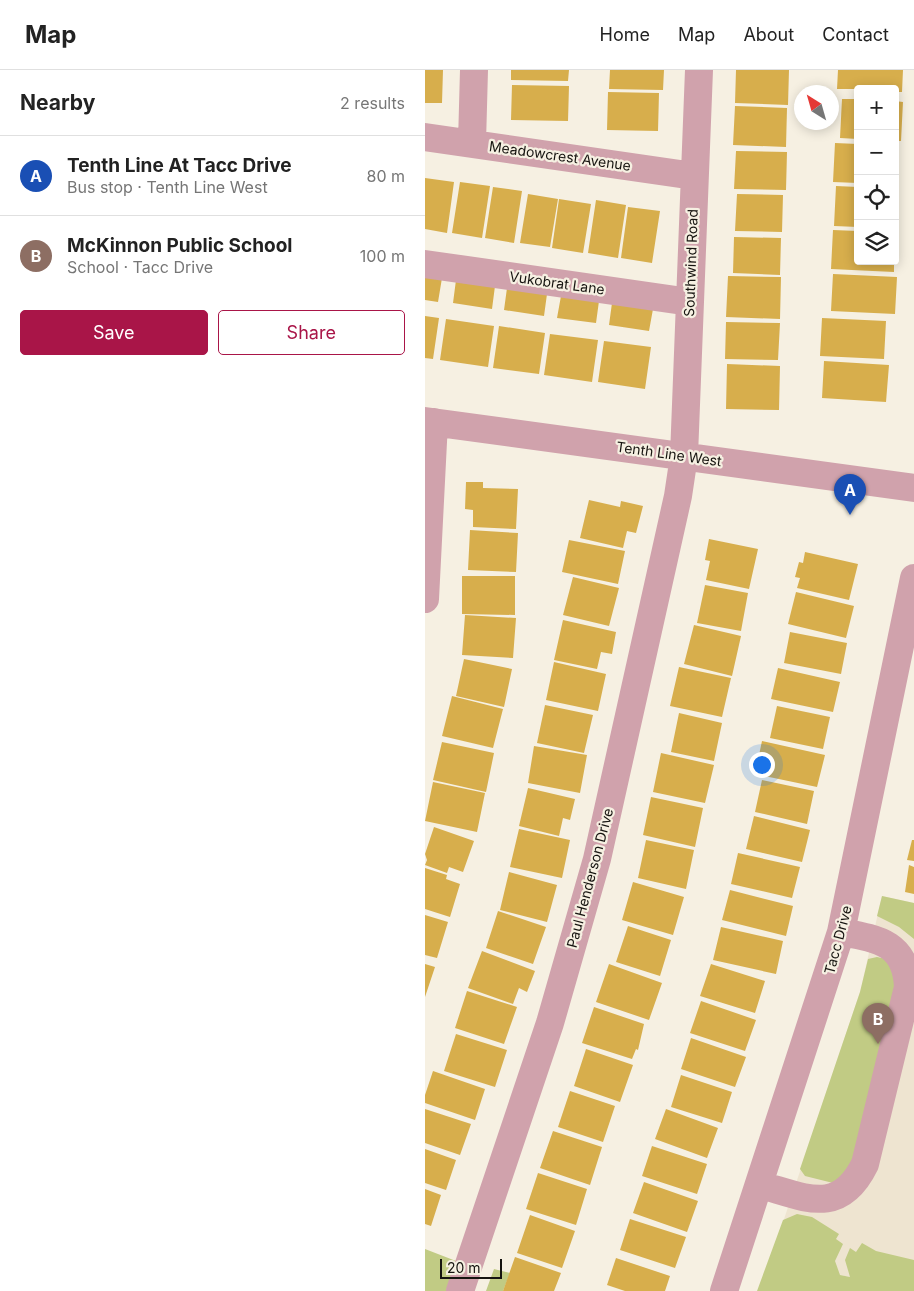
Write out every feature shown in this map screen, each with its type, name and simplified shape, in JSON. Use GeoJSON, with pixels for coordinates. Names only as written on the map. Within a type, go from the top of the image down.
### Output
{"type":"FeatureCollection","features":[{"type":"Feature","properties":{"kind":"street"},"geometry":{"type":"LineString","coordinates":[[472,143],[474,70]]}},
{"type":"Feature","properties":{"kind":"street","name":"Southwind Road"},"geometry":{"type":"LineString","coordinates":[[684,456],[699,70]]}},
{"type":"Feature","properties":{"kind":"street","name":"Meadowcrest Avenue"},"geometry":{"type":"LineString","coordinates":[[425,137],[695,176]]}},
{"type":"Feature","properties":{"kind":"street","name":"Vukobrat Lane"},"geometry":{"type":"LineString","coordinates":[[425,264],[690,302]]}},
{"type":"Feature","properties":{"kind":"street"},"geometry":{"type":"LineString","coordinates":[[425,600],[429,422]]}},
{"type":"Feature","properties":{"kind":"street","name":"Tenth Line West"},"geometry":{"type":"LineString","coordinates":[[429,422],[914,488]]}},
{"type":"Feature","properties":{"kind":"street","name":"Paul Henderson Drive"},"geometry":{"type":"LineString","coordinates":[[460,1291],[550,1023],[597,859],[678,496],[684,456]]}},
{"type":"Feature","properties":{"kind":"street","name":"Tacc Drive"},"geometry":{"type":"LineString","coordinates":[[724,1291],[841,932],[914,578]]}},
{"type":"Feature","properties":{"kind":"street"},"geometry":{"type":"LineString","coordinates":[[760,1185],[818,1200],[847,1190],[858,1180],[865,1164],[908,987],[908,971],[903,959],[883,942],[841,932]]}},
{"type":"Feature","properties":{"kind":"shaded area"},"geometry":{"type":"Polygon","coordinates":[[[882,896],[914,903],[914,1290],[770,1261],[860,992],[882,896]]]}},
{"type":"Feature","properties":{"kind":"green space"},"geometry":{"type":"Polygon","coordinates":[[[882,896],[914,903],[914,939],[899,927],[877,916],[882,896]]]}},
{"type":"Feature","properties":{"kind":"green space"},"geometry":{"type":"Polygon","coordinates":[[[877,957],[886,959],[898,980],[851,1175],[837,1184],[805,1176],[800,1169],[860,992],[868,959],[877,957]]]}},
{"type":"Feature","properties":{"kind":"green space"},"geometry":{"type":"Polygon","coordinates":[[[797,1214],[812,1217],[839,1234],[836,1239],[843,1244],[835,1261],[840,1275],[850,1277],[845,1260],[850,1248],[856,1252],[862,1243],[876,1251],[914,1260],[914,1291],[757,1291],[783,1220],[797,1214]]]}},
{"type":"Feature","properties":{"kind":"green space"},"geometry":{"type":"Polygon","coordinates":[[[425,1249],[456,1261],[446,1291],[425,1291],[425,1249]]]}},
{"type":"Feature","properties":{"kind":"green space"},"geometry":{"type":"Polygon","coordinates":[[[494,1269],[510,1273],[503,1291],[486,1291],[494,1269]]]}},
{"type":"Feature","properties":{"kind":"building"},"geometry":{"type":"Polygon","coordinates":[[[425,70],[443,70],[442,103],[425,103],[425,70]]]}},
{"type":"Feature","properties":{"kind":"building"},"geometry":{"type":"Polygon","coordinates":[[[511,70],[569,70],[568,81],[511,80],[511,70]]]}},
{"type":"Feature","properties":{"kind":"building"},"geometry":{"type":"Polygon","coordinates":[[[610,70],[664,70],[663,90],[609,89],[610,70]]]}},
{"type":"Feature","properties":{"kind":"building"},"geometry":{"type":"Polygon","coordinates":[[[736,70],[789,70],[788,105],[735,103],[736,70]]]}},
{"type":"Feature","properties":{"kind":"building"},"geometry":{"type":"Polygon","coordinates":[[[838,70],[903,70],[902,92],[899,92],[899,85],[854,85],[854,89],[839,89],[839,85],[837,85],[838,70]]]}},
{"type":"Feature","properties":{"kind":"building"},"geometry":{"type":"Polygon","coordinates":[[[512,85],[569,86],[568,121],[511,120],[512,85]]]}},
{"type":"Feature","properties":{"kind":"building"},"geometry":{"type":"Polygon","coordinates":[[[608,92],[659,93],[658,131],[607,130],[608,92]]]}},
{"type":"Feature","properties":{"kind":"building"},"geometry":{"type":"Polygon","coordinates":[[[842,99],[854,99],[854,139],[840,138],[842,99]]]}},
{"type":"Feature","properties":{"kind":"building"},"geometry":{"type":"Polygon","coordinates":[[[899,102],[903,102],[901,141],[899,141],[899,102]]]}},
{"type":"Feature","properties":{"kind":"building"},"geometry":{"type":"Polygon","coordinates":[[[735,106],[787,108],[786,147],[733,145],[735,106]]]}},
{"type":"Feature","properties":{"kind":"building"},"geometry":{"type":"Polygon","coordinates":[[[835,143],[854,144],[854,183],[833,182],[835,143]]]}},
{"type":"Feature","properties":{"kind":"building"},"geometry":{"type":"Polygon","coordinates":[[[736,151],[787,152],[786,190],[734,189],[736,151]]]}},
{"type":"Feature","properties":{"kind":"building"},"geometry":{"type":"Polygon","coordinates":[[[425,178],[454,182],[447,233],[425,229],[425,178]]]}},
{"type":"Feature","properties":{"kind":"building"},"geometry":{"type":"Polygon","coordinates":[[[460,182],[490,186],[482,238],[452,233],[460,182]]]}},
{"type":"Feature","properties":{"kind":"building"},"geometry":{"type":"Polygon","coordinates":[[[836,186],[854,187],[854,227],[834,226],[836,186]]]}},
{"type":"Feature","properties":{"kind":"building"},"geometry":{"type":"Polygon","coordinates":[[[493,187],[522,191],[514,243],[485,238],[493,187]]]}},
{"type":"Feature","properties":{"kind":"building"},"geometry":{"type":"Polygon","coordinates":[[[528,194],[558,199],[550,247],[520,243],[528,194]]]}},
{"type":"Feature","properties":{"kind":"building"},"geometry":{"type":"Polygon","coordinates":[[[737,194],[783,195],[782,232],[735,231],[737,194]]]}},
{"type":"Feature","properties":{"kind":"building"},"geometry":{"type":"Polygon","coordinates":[[[559,199],[591,204],[583,253],[552,248],[559,199]]]}},
{"type":"Feature","properties":{"kind":"building"},"geometry":{"type":"Polygon","coordinates":[[[596,200],[626,205],[618,258],[588,253],[596,200]]]}},
{"type":"Feature","properties":{"kind":"building"},"geometry":{"type":"Polygon","coordinates":[[[628,207],[660,211],[652,263],[621,258],[628,207]]]}},
{"type":"Feature","properties":{"kind":"building"},"geometry":{"type":"Polygon","coordinates":[[[833,230],[854,231],[854,265],[894,265],[894,272],[831,269],[833,230]]]}},
{"type":"Feature","properties":{"kind":"building"},"geometry":{"type":"Polygon","coordinates":[[[734,237],[781,238],[780,275],[733,273],[734,237]]]}},
{"type":"Feature","properties":{"kind":"building"},"geometry":{"type":"Polygon","coordinates":[[[833,274],[897,277],[895,314],[831,311],[833,274]]]}},
{"type":"Feature","properties":{"kind":"building"},"geometry":{"type":"Polygon","coordinates":[[[425,276],[442,278],[438,302],[425,300],[425,276]]]}},
{"type":"Feature","properties":{"kind":"building"},"geometry":{"type":"Polygon","coordinates":[[[728,276],[781,277],[780,319],[726,317],[728,276]]]}},
{"type":"Feature","properties":{"kind":"building"},"geometry":{"type":"Polygon","coordinates":[[[456,280],[495,286],[492,309],[453,303],[456,280]]]}},
{"type":"Feature","properties":{"kind":"building"},"geometry":{"type":"Polygon","coordinates":[[[507,288],[547,294],[544,316],[504,310],[507,288]]]}},
{"type":"Feature","properties":{"kind":"building"},"geometry":{"type":"Polygon","coordinates":[[[561,296],[599,301],[596,323],[557,318],[561,296]]]}},
{"type":"Feature","properties":{"kind":"building"},"geometry":{"type":"Polygon","coordinates":[[[612,303],[653,309],[649,331],[609,325],[612,303]]]}},
{"type":"Feature","properties":{"kind":"building"},"geometry":{"type":"Polygon","coordinates":[[[425,316],[439,318],[433,359],[425,358],[425,316]]]}},
{"type":"Feature","properties":{"kind":"building"},"geometry":{"type":"Polygon","coordinates":[[[822,318],[886,321],[884,359],[820,356],[822,318]]]}},
{"type":"Feature","properties":{"kind":"building"},"geometry":{"type":"Polygon","coordinates":[[[446,319],[494,326],[488,367],[440,360],[446,319]]]}},
{"type":"Feature","properties":{"kind":"building"},"geometry":{"type":"Polygon","coordinates":[[[726,322],[780,323],[778,360],[725,359],[726,322]]]}},
{"type":"Feature","properties":{"kind":"building"},"geometry":{"type":"Polygon","coordinates":[[[499,326],[545,333],[539,374],[493,368],[499,326]]]}},
{"type":"Feature","properties":{"kind":"building"},"geometry":{"type":"Polygon","coordinates":[[[550,334],[598,340],[592,382],[544,375],[550,334]]]}},
{"type":"Feature","properties":{"kind":"building"},"geometry":{"type":"Polygon","coordinates":[[[604,341],[651,347],[645,389],[598,382],[604,341]]]}},
{"type":"Feature","properties":{"kind":"building"},"geometry":{"type":"Polygon","coordinates":[[[824,361],[889,365],[886,402],[822,398],[824,361]]]}},
{"type":"Feature","properties":{"kind":"building"},"geometry":{"type":"Polygon","coordinates":[[[727,364],[780,366],[779,410],[726,409],[727,364]]]}},
{"type":"Feature","properties":{"kind":"building"},"geometry":{"type":"Polygon","coordinates":[[[466,482],[483,482],[483,488],[518,489],[516,529],[473,527],[473,510],[465,509],[466,482]]]}},
{"type":"Feature","properties":{"kind":"building"},"geometry":{"type":"Polygon","coordinates":[[[589,500],[620,507],[621,501],[643,506],[636,533],[627,531],[623,548],[580,538],[589,500]]]}},
{"type":"Feature","properties":{"kind":"building"},"geometry":{"type":"Polygon","coordinates":[[[470,530],[518,533],[516,572],[468,570],[470,530]]]}},
{"type":"Feature","properties":{"kind":"building"},"geometry":{"type":"Polygon","coordinates":[[[709,539],[758,549],[749,589],[706,580],[710,561],[705,560],[709,539]]]}},
{"type":"Feature","properties":{"kind":"building"},"geometry":{"type":"Polygon","coordinates":[[[569,540],[625,551],[618,584],[562,572],[569,540]]]}},
{"type":"Feature","properties":{"kind":"building"},"geometry":{"type":"Polygon","coordinates":[[[805,552],[858,564],[849,600],[797,588],[800,578],[795,577],[799,562],[803,563],[805,552]]]}},
{"type":"Feature","properties":{"kind":"building"},"geometry":{"type":"Polygon","coordinates":[[[462,576],[515,576],[515,615],[462,614],[462,576]]]}},
{"type":"Feature","properties":{"kind":"building"},"geometry":{"type":"Polygon","coordinates":[[[573,577],[619,588],[609,626],[563,615],[573,577]]]}},
{"type":"Feature","properties":{"kind":"building"},"geometry":{"type":"Polygon","coordinates":[[[705,585],[748,593],[741,631],[697,623],[705,585]]]}},
{"type":"Feature","properties":{"kind":"building"},"geometry":{"type":"Polygon","coordinates":[[[796,592],[854,606],[846,638],[788,624],[796,592]]]}},
{"type":"Feature","properties":{"kind":"building"},"geometry":{"type":"Polygon","coordinates":[[[465,615],[516,618],[513,658],[462,655],[465,615]]]}},
{"type":"Feature","properties":{"kind":"building"},"geometry":{"type":"Polygon","coordinates":[[[563,620],[616,632],[612,654],[601,652],[597,669],[554,660],[563,620]]]}},
{"type":"Feature","properties":{"kind":"building"},"geometry":{"type":"Polygon","coordinates":[[[694,625],[741,636],[732,676],[684,664],[694,625]]]}},
{"type":"Feature","properties":{"kind":"building"},"geometry":{"type":"Polygon","coordinates":[[[790,632],[847,643],[841,674],[784,663],[790,632]]]}},
{"type":"Feature","properties":{"kind":"building"},"geometry":{"type":"Polygon","coordinates":[[[464,659],[512,669],[504,707],[456,696],[464,659]]]}},
{"type":"Feature","properties":{"kind":"building"},"geometry":{"type":"Polygon","coordinates":[[[554,662],[606,674],[598,711],[546,700],[554,662]]]}},
{"type":"Feature","properties":{"kind":"building"},"geometry":{"type":"Polygon","coordinates":[[[679,667],[731,678],[722,717],[670,706],[679,667]]]}},
{"type":"Feature","properties":{"kind":"building"},"geometry":{"type":"Polygon","coordinates":[[[778,668],[840,682],[833,712],[771,699],[778,668]]]}},
{"type":"Feature","properties":{"kind":"building"},"geometry":{"type":"Polygon","coordinates":[[[452,696],[503,709],[493,748],[442,736],[452,696]]]}},
{"type":"Feature","properties":{"kind":"building"},"geometry":{"type":"Polygon","coordinates":[[[545,705],[593,715],[584,753],[537,743],[545,705]]]}},
{"type":"Feature","properties":{"kind":"building"},"geometry":{"type":"Polygon","coordinates":[[[777,706],[830,717],[823,749],[770,738],[777,706]]]}},
{"type":"Feature","properties":{"kind":"building"},"geometry":{"type":"Polygon","coordinates":[[[679,713],[722,723],[714,761],[671,752],[679,713]]]}},
{"type":"Feature","properties":{"kind":"building"},"geometry":{"type":"Polygon","coordinates":[[[762,741],[825,755],[817,787],[755,774],[762,741]]]}},
{"type":"Feature","properties":{"kind":"building"},"geometry":{"type":"Polygon","coordinates":[[[442,742],[494,753],[486,792],[433,780],[442,742]]]}},
{"type":"Feature","properties":{"kind":"building"},"geometry":{"type":"Polygon","coordinates":[[[534,746],[587,755],[580,793],[528,783],[534,746]]]}},
{"type":"Feature","properties":{"kind":"building"},"geometry":{"type":"Polygon","coordinates":[[[661,753],[714,765],[705,803],[653,792],[661,753]]]}},
{"type":"Feature","properties":{"kind":"building"},"geometry":{"type":"Polygon","coordinates":[[[762,780],[814,791],[807,824],[755,812],[762,780]]]}},
{"type":"Feature","properties":{"kind":"building"},"geometry":{"type":"Polygon","coordinates":[[[433,782],[485,793],[477,832],[425,821],[433,782]]]}},
{"type":"Feature","properties":{"kind":"building"},"geometry":{"type":"Polygon","coordinates":[[[528,788],[575,799],[570,820],[563,818],[559,836],[519,826],[528,788]]]}},
{"type":"Feature","properties":{"kind":"building"},"geometry":{"type":"Polygon","coordinates":[[[651,797],[703,808],[695,847],[643,835],[651,797]]]}},
{"type":"Feature","properties":{"kind":"building"},"geometry":{"type":"Polygon","coordinates":[[[754,816],[810,830],[802,862],[746,849],[754,816]]]}},
{"type":"Feature","properties":{"kind":"building"},"geometry":{"type":"Polygon","coordinates":[[[434,827],[474,841],[463,872],[449,867],[447,873],[425,865],[427,860],[425,854],[434,827]]]}},
{"type":"Feature","properties":{"kind":"building"},"geometry":{"type":"Polygon","coordinates":[[[519,829],[570,840],[562,878],[510,867],[519,829]]]}},
{"type":"Feature","properties":{"kind":"building"},"geometry":{"type":"Polygon","coordinates":[[[646,840],[694,850],[686,889],[638,878],[646,840]]]}},
{"type":"Feature","properties":{"kind":"building"},"geometry":{"type":"Polygon","coordinates":[[[912,840],[914,840],[914,861],[907,860],[912,840]]]}},
{"type":"Feature","properties":{"kind":"building"},"geometry":{"type":"Polygon","coordinates":[[[738,853],[800,867],[792,898],[731,884],[738,853]]]}},
{"type":"Feature","properties":{"kind":"building"},"geometry":{"type":"Polygon","coordinates":[[[909,865],[914,867],[914,894],[905,892],[909,865]]]}},
{"type":"Feature","properties":{"kind":"building"},"geometry":{"type":"Polygon","coordinates":[[[425,868],[447,875],[446,879],[460,884],[450,917],[425,909],[425,868]]]}},
{"type":"Feature","properties":{"kind":"building"},"geometry":{"type":"Polygon","coordinates":[[[509,872],[557,885],[547,922],[500,910],[509,872]]]}},
{"type":"Feature","properties":{"kind":"building"},"geometry":{"type":"Polygon","coordinates":[[[633,882],[684,897],[673,935],[622,920],[633,882]]]}},
{"type":"Feature","properties":{"kind":"building"},"geometry":{"type":"Polygon","coordinates":[[[730,890],[793,906],[786,936],[722,920],[730,890]]]}},
{"type":"Feature","properties":{"kind":"building"},"geometry":{"type":"Polygon","coordinates":[[[498,911],[546,927],[533,964],[486,948],[498,911]]]}},
{"type":"Feature","properties":{"kind":"building"},"geometry":{"type":"Polygon","coordinates":[[[425,915],[448,922],[437,958],[425,955],[425,915]]]}},
{"type":"Feature","properties":{"kind":"building"},"geometry":{"type":"Polygon","coordinates":[[[628,926],[671,940],[660,976],[616,962],[628,926]]]}},
{"type":"Feature","properties":{"kind":"building"},"geometry":{"type":"Polygon","coordinates":[[[721,927],[783,941],[776,974],[713,960],[721,927]]]}},
{"type":"Feature","properties":{"kind":"building"},"geometry":{"type":"Polygon","coordinates":[[[482,951],[535,971],[527,992],[519,988],[513,1004],[468,988],[482,951]]]}},
{"type":"Feature","properties":{"kind":"building"},"geometry":{"type":"Polygon","coordinates":[[[425,964],[435,967],[425,997],[425,964]]]}},
{"type":"Feature","properties":{"kind":"building"},"geometry":{"type":"Polygon","coordinates":[[[609,964],[662,983],[649,1020],[596,1002],[609,964]]]}},
{"type":"Feature","properties":{"kind":"building"},"geometry":{"type":"Polygon","coordinates":[[[711,964],[765,981],[755,1013],[700,996],[711,964]]]}},
{"type":"Feature","properties":{"kind":"building"},"geometry":{"type":"Polygon","coordinates":[[[467,991],[517,1007],[504,1044],[455,1028],[467,991]]]}},
{"type":"Feature","properties":{"kind":"building"},"geometry":{"type":"Polygon","coordinates":[[[701,1001],[756,1020],[745,1051],[690,1033],[701,1001]]]}},
{"type":"Feature","properties":{"kind":"building"},"geometry":{"type":"Polygon","coordinates":[[[594,1007],[644,1024],[638,1050],[636,1049],[632,1059],[582,1043],[594,1007]]]}},
{"type":"Feature","properties":{"kind":"building"},"geometry":{"type":"Polygon","coordinates":[[[456,1034],[507,1050],[495,1087],[444,1071],[456,1034]]]}},
{"type":"Feature","properties":{"kind":"building"},"geometry":{"type":"Polygon","coordinates":[[[691,1038],[746,1057],[735,1087],[681,1069],[691,1038]]]}},
{"type":"Feature","properties":{"kind":"building"},"geometry":{"type":"Polygon","coordinates":[[[586,1049],[633,1065],[620,1102],[574,1086],[586,1049]]]}},
{"type":"Feature","properties":{"kind":"building"},"geometry":{"type":"Polygon","coordinates":[[[433,1071],[485,1089],[475,1120],[425,1103],[425,1095],[433,1071]]]}},
{"type":"Feature","properties":{"kind":"building"},"geometry":{"type":"Polygon","coordinates":[[[681,1075],[732,1092],[722,1123],[671,1107],[681,1075]]]}},
{"type":"Feature","properties":{"kind":"building"},"geometry":{"type":"Polygon","coordinates":[[[570,1091],[615,1106],[603,1142],[558,1127],[570,1091]]]}},
{"type":"Feature","properties":{"kind":"building"},"geometry":{"type":"Polygon","coordinates":[[[425,1109],[471,1124],[460,1155],[425,1143],[425,1109]]]}},
{"type":"Feature","properties":{"kind":"building"},"geometry":{"type":"Polygon","coordinates":[[[666,1109],[718,1128],[707,1158],[655,1139],[666,1109]]]}},
{"type":"Feature","properties":{"kind":"building"},"geometry":{"type":"Polygon","coordinates":[[[553,1131],[602,1147],[590,1185],[540,1168],[553,1131]]]}},
{"type":"Feature","properties":{"kind":"building"},"geometry":{"type":"Polygon","coordinates":[[[652,1146],[707,1164],[697,1194],[642,1176],[652,1146]]]}},
{"type":"Feature","properties":{"kind":"building"},"geometry":{"type":"Polygon","coordinates":[[[425,1149],[456,1160],[446,1190],[425,1183],[425,1149]]]}},
{"type":"Feature","properties":{"kind":"building"},"geometry":{"type":"Polygon","coordinates":[[[538,1173],[587,1189],[576,1225],[526,1209],[538,1173]]]}},
{"type":"Feature","properties":{"kind":"building"},"geometry":{"type":"Polygon","coordinates":[[[644,1182],[698,1201],[687,1232],[633,1213],[644,1182]]]}},
{"type":"Feature","properties":{"kind":"building"},"geometry":{"type":"Polygon","coordinates":[[[425,1189],[441,1195],[431,1226],[425,1224],[425,1189]]]}},
{"type":"Feature","properties":{"kind":"building"},"geometry":{"type":"Polygon","coordinates":[[[530,1215],[575,1231],[562,1268],[517,1253],[530,1215]]]}},
{"type":"Feature","properties":{"kind":"building"},"geometry":{"type":"Polygon","coordinates":[[[630,1219],[686,1237],[675,1268],[620,1250],[630,1219]]]}},
{"type":"Feature","properties":{"kind":"building"},"geometry":{"type":"Polygon","coordinates":[[[515,1257],[561,1273],[554,1291],[503,1291],[515,1257]]]}},
{"type":"Feature","properties":{"kind":"building"},"geometry":{"type":"Polygon","coordinates":[[[616,1258],[670,1276],[665,1291],[625,1291],[607,1285],[616,1258]]]}},
{"type":"Feature","properties":{"kind":"place","name":"Tenth Line At Tacc Drive"},"geometry":{"type":"Point","coordinates":[850,515]}},
{"type":"Feature","properties":{"kind":"place","name":"McKinnon Public School"},"geometry":{"type":"Point","coordinates":[878,1044]}}]}
